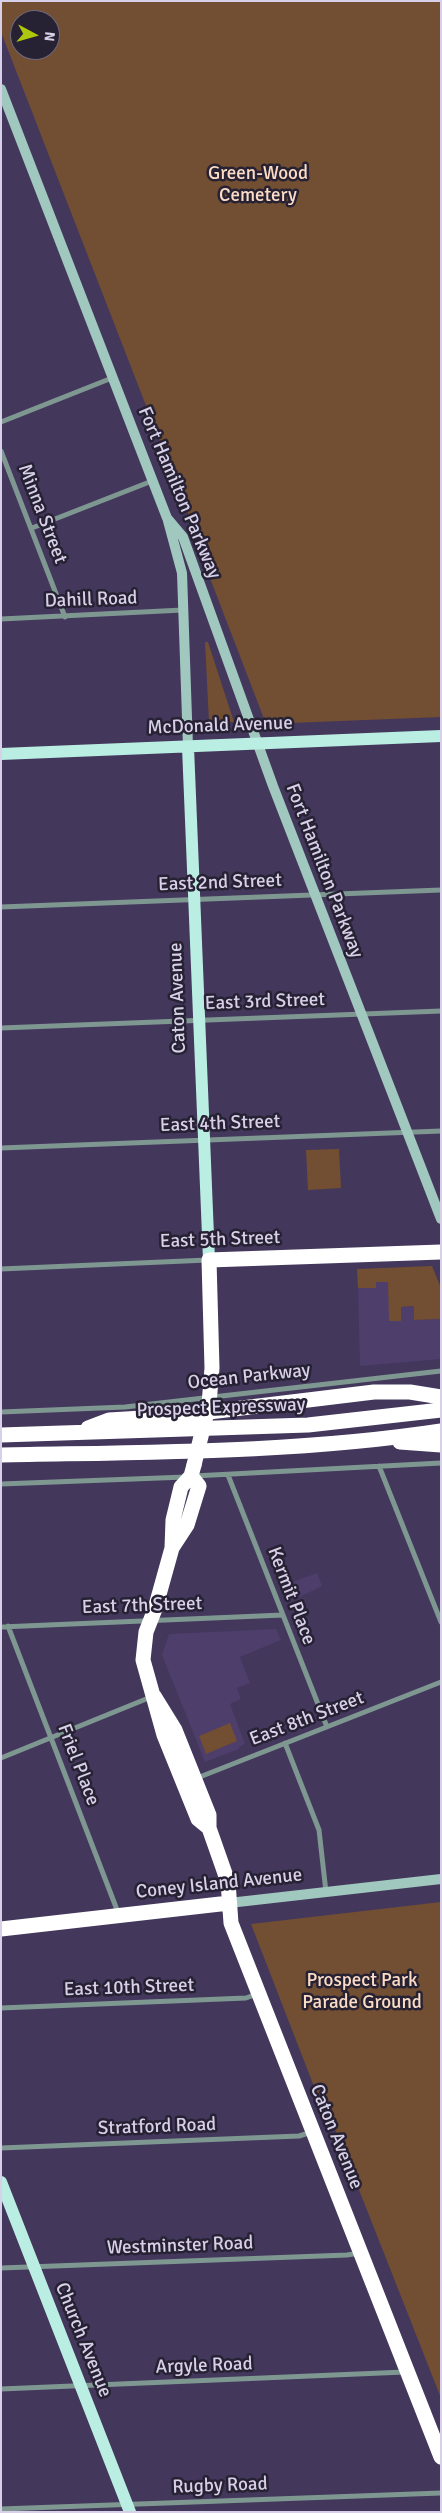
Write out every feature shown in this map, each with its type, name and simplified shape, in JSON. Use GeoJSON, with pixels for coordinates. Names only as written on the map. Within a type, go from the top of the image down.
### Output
{"type":"FeatureCollection","features":[{"type":"Feature","properties":{"kind":"highway","name":"East 5th Street"},"geometry":{"type":"LineString","coordinates":[[209,1260],[440,1253]]}},
{"type":"Feature","properties":{"kind":"highway","name":"Caton Avenue"},"geometry":{"type":"LineString","coordinates":[[209,1260],[212,1368],[210,1400],[193,1470],[198,1486],[187,1525],[172,1548],[146,1632],[143,1660],[164,1735],[189,1781],[198,1819],[209,1828],[228,1882],[231,1923],[441,2457]]}},
{"type":"Feature","properties":{"kind":"highway"},"geometry":{"type":"LineString","coordinates":[[74,1433],[110,1420],[176,1416],[318,1398],[391,1391],[436,1396]]}},
{"type":"Feature","properties":{"kind":"highway","name":"Prospect Expressway"},"geometry":{"type":"LineString","coordinates":[[1,1435],[308,1425],[441,1410]]}},
{"type":"Feature","properties":{"kind":"highway"},"geometry":{"type":"LineString","coordinates":[[1,1455],[226,1450],[381,1440],[441,1431]]}},
{"type":"Feature","properties":{"kind":"highway"},"geometry":{"type":"LineString","coordinates":[[381,1440],[441,1445]]}},
{"type":"Feature","properties":{"kind":"highway","name":"Coney Island Avenue"},"geometry":{"type":"LineString","coordinates":[[1,1929],[229,1903]]}},
{"type":"Feature","properties":{"kind":"main road","name":"Fort Hamilton Parkway"},"geometry":{"type":"LineString","coordinates":[[1,89],[167,518],[183,537],[360,1014],[441,1219]]}},
{"type":"Feature","properties":{"kind":"main road","name":"Caton Avenue"},"geometry":{"type":"LineString","coordinates":[[167,518],[180,563],[183,610],[209,1260]]}},
{"type":"Feature","properties":{"kind":"main road","name":"McDonald Avenue"},"geometry":{"type":"LineString","coordinates":[[1,754],[441,736]]}},
{"type":"Feature","properties":{"kind":"main road","name":"Coney Island Avenue"},"geometry":{"type":"LineString","coordinates":[[229,1903],[441,1879]]}},
{"type":"Feature","properties":{"kind":"main road","name":"Church Avenue"},"geometry":{"type":"LineString","coordinates":[[1,2182],[128,2508]]}},
{"type":"Feature","properties":{"kind":"street"},"geometry":{"type":"LineString","coordinates":[[1,422],[113,378]]}},
{"type":"Feature","properties":{"kind":"street","name":"Minna Street"},"geometry":{"type":"LineString","coordinates":[[1,451],[65,616]]}},
{"type":"Feature","properties":{"kind":"street"},"geometry":{"type":"LineString","coordinates":[[32,528],[152,481]]}},
{"type":"Feature","properties":{"kind":"street","name":"Dahill Road"},"geometry":{"type":"LineString","coordinates":[[1,619],[183,610]]}},
{"type":"Feature","properties":{"kind":"street","name":"East 2nd Street"},"geometry":{"type":"LineString","coordinates":[[1,906],[441,890]]}},
{"type":"Feature","properties":{"kind":"street","name":"East 3rd Street"},"geometry":{"type":"LineString","coordinates":[[1,1028],[441,1010]]}},
{"type":"Feature","properties":{"kind":"street","name":"East 4th Street"},"geometry":{"type":"LineString","coordinates":[[1,1148],[441,1131]]}},
{"type":"Feature","properties":{"kind":"street","name":"East 5th Street"},"geometry":{"type":"LineString","coordinates":[[1,1269],[209,1260]]}},
{"type":"Feature","properties":{"kind":"street","name":"Ocean Parkway"},"geometry":{"type":"LineString","coordinates":[[1,1412],[125,1407],[210,1400],[441,1371]]}},
{"type":"Feature","properties":{"kind":"street"},"geometry":{"type":"LineString","coordinates":[[1,1484],[193,1470],[228,1475],[441,1463]]}},
{"type":"Feature","properties":{"kind":"street"},"geometry":{"type":"LineString","coordinates":[[380,1466],[441,1622]]}},
{"type":"Feature","properties":{"kind":"street","name":"Kermit Place"},"geometry":{"type":"LineString","coordinates":[[228,1475],[327,1727]]}},
{"type":"Feature","properties":{"kind":"street","name":"East 7th Street"},"geometry":{"type":"LineString","coordinates":[[1,1627],[283,1616]]}},
{"type":"Feature","properties":{"kind":"street","name":"Friel Place"},"geometry":{"type":"LineString","coordinates":[[8,1626],[119,1915]]}},
{"type":"Feature","properties":{"kind":"street","name":"East 8th Street"},"geometry":{"type":"LineString","coordinates":[[189,1781],[441,1682]]}},
{"type":"Feature","properties":{"kind":"street"},"geometry":{"type":"LineString","coordinates":[[1,1758],[154,1696]]}},
{"type":"Feature","properties":{"kind":"street"},"geometry":{"type":"LineString","coordinates":[[285,1744],[319,1830],[326,1892]]}},
{"type":"Feature","properties":{"kind":"street","name":"East 10th Street"},"geometry":{"type":"LineString","coordinates":[[1,2008],[246,1998],[258,1993]]}},
{"type":"Feature","properties":{"kind":"street","name":"Stratford Road"},"geometry":{"type":"LineString","coordinates":[[1,2148],[299,2136],[312,2132]]}},
{"type":"Feature","properties":{"kind":"street","name":"Westminster Road"},"geometry":{"type":"LineString","coordinates":[[1,2268],[347,2255],[360,2252]]}},
{"type":"Feature","properties":{"kind":"street","name":"Argyle Road"},"geometry":{"type":"LineString","coordinates":[[1,2389],[407,2372]]}},
{"type":"Feature","properties":{"kind":"street","name":"Rugby Road"},"geometry":{"type":"LineString","coordinates":[[1,2509],[128,2508],[441,2493]]}},
{"type":"Feature","properties":{"kind":"shaded area"},"geometry":{"type":"Polygon","coordinates":[[[375,1282],[388,1282],[401,1307],[414,1306],[415,1320],[441,1319],[441,1359],[360,1366],[358,1288],[376,1288],[375,1282]]]}},
{"type":"Feature","properties":{"kind":"shaded area"},"geometry":{"type":"Polygon","coordinates":[[[317,1573],[322,1586],[291,1601],[284,1585],[317,1573]]]}},
{"type":"Feature","properties":{"kind":"shaded area"},"geometry":{"type":"Polygon","coordinates":[[[276,1629],[281,1640],[240,1657],[250,1683],[237,1688],[241,1699],[230,1704],[245,1744],[239,1747],[239,1749],[205,1762],[162,1655],[169,1634],[276,1629]]]}},
{"type":"Feature","properties":{"kind":"green space","name":"Green-Wood Cemetery"},"geometry":{"type":"Polygon","coordinates":[[[1,1],[441,1],[441,717],[266,724],[195,539],[197,537],[12,60],[60,60],[60,10],[10,10],[10,55],[1,32],[1,1]]]}},
{"type":"Feature","properties":{"kind":"green space"},"geometry":{"type":"Polygon","coordinates":[[[205,642],[208,642],[234,722],[209,722],[205,642]]]}},
{"type":"Feature","properties":{"kind":"green space"},"geometry":{"type":"Polygon","coordinates":[[[339,1149],[341,1188],[308,1190],[306,1150],[339,1149]]]}},
{"type":"Feature","properties":{"kind":"green space"},"geometry":{"type":"Polygon","coordinates":[[[432,1266],[441,1288],[441,1319],[414,1320],[414,1306],[401,1307],[401,1321],[389,1321],[388,1282],[376,1282],[376,1288],[358,1288],[357,1269],[432,1266]]]}},
{"type":"Feature","properties":{"kind":"green space"},"geometry":{"type":"Polygon","coordinates":[[[230,1723],[237,1741],[206,1754],[199,1736],[230,1723]]]}},
{"type":"Feature","properties":{"kind":"green space","name":"Prospect Park Parade Ground"},"geometry":{"type":"Polygon","coordinates":[[[441,1902],[441,2398],[324,2101],[320,2102],[251,1924],[441,1902]]]}}]}
